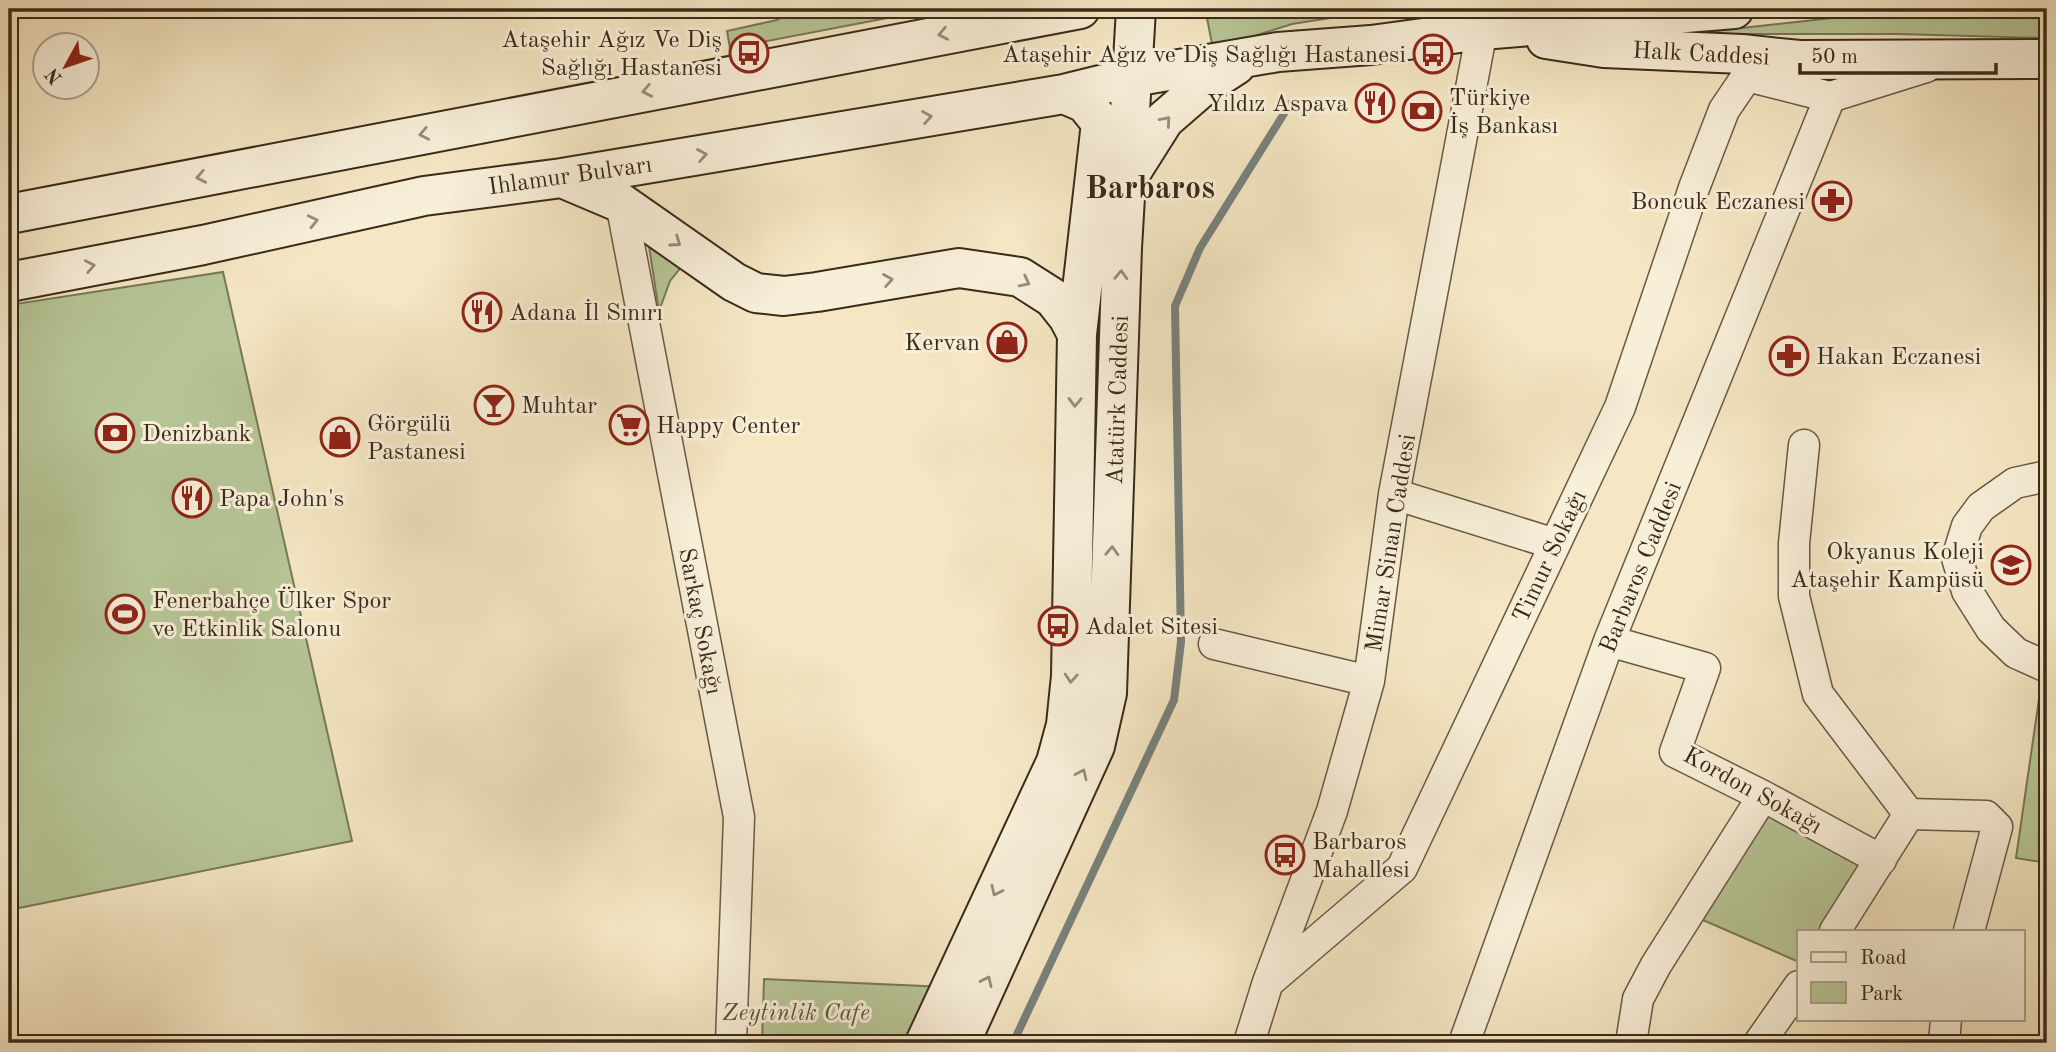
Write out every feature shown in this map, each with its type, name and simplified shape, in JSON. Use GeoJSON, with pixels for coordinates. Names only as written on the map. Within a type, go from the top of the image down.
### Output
{"type":"FeatureCollection","features":[{"type":"Feature","properties":{"kind":"main road"},"geometry":{"type":"LineString","coordinates":[[9,214],[1031,13],[1080,9]]}},
{"type":"Feature","properties":{"kind":"main road","name":"Atatürk Caddesi"},"geometry":{"type":"LineString","coordinates":[[960,1043],[1095,746],[1107,693],[1122,248],[1136,9]]}},
{"type":"Feature","properties":{"kind":"main road"},"geometry":{"type":"LineString","coordinates":[[1064,94],[1085,103],[1101,123],[1133,78],[1278,52],[1371,45],[1482,30],[1734,9]]}},
{"type":"Feature","properties":{"kind":"main road","name":"Halk Caddesi"},"geometry":{"type":"LineString","coordinates":[[1482,30],[1744,65],[1799,60],[2047,59]]}},
{"type":"Feature","properties":{"kind":"main road"},"geometry":{"type":"LineString","coordinates":[[1128,177],[1164,120],[1202,87],[1246,58]]}},
{"type":"Feature","properties":{"kind":"main road","name":"Ihlamur Bulvarı"},"geometry":{"type":"LineString","coordinates":[[9,282],[203,246],[424,196],[562,178],[1064,94],[1133,78]]}},
{"type":"Feature","properties":{"kind":"main road","name":"Atatürk Caddesi"},"geometry":{"type":"LineString","coordinates":[[925,1043],[1056,762],[1066,725],[1071,676],[1077,334],[1101,123]]}},
{"type":"Feature","properties":{"kind":"main road"},"geometry":{"type":"LineString","coordinates":[[562,178],[621,203],[734,282],[756,292],[795,295],[959,268],[1020,277],[1053,298],[1077,334]]}},
{"type":"Feature","properties":{"kind":"street","name":"Mimar Sinan Caddesi"},"geometry":{"type":"LineString","coordinates":[[1249,1043],[1268,982],[1332,811],[1369,681],[1394,494],[1482,30]]}},
{"type":"Feature","properties":{"kind":"street"},"geometry":{"type":"LineString","coordinates":[[1744,65],[1830,97],[1949,60]]}},
{"type":"Feature","properties":{"kind":"street","name":"Timur Sokağı"},"geometry":{"type":"LineString","coordinates":[[1268,982],[1402,868],[1620,407],[1694,188],[1744,65]]}},
{"type":"Feature","properties":{"kind":"street","name":"Barbaros Caddesi"},"geometry":{"type":"LineString","coordinates":[[1464,1043],[1609,640],[1830,97]]}},
{"type":"Feature","properties":{"kind":"street","name":"Sarkaç Sokağı"},"geometry":{"type":"LineString","coordinates":[[621,203],[739,817],[731,1043]]}},
{"type":"Feature","properties":{"kind":"street"},"geometry":{"type":"LineString","coordinates":[[1804,445],[1794,543],[1794,596],[1818,694],[1909,814]]}},
{"type":"Feature","properties":{"kind":"street"},"geometry":{"type":"LineString","coordinates":[[2047,476],[2015,483],[1981,507],[1967,526],[1957,558],[1967,591],[1991,629],[2016,653],[2047,667]]}},
{"type":"Feature","properties":{"kind":"street"},"geometry":{"type":"LineString","coordinates":[[1394,494],[1555,544]]}},
{"type":"Feature","properties":{"kind":"street","name":"Kordon Sokağı"},"geometry":{"type":"LineString","coordinates":[[1609,640],[1705,668],[1675,752],[1881,860]]}},
{"type":"Feature","properties":{"kind":"street"},"geometry":{"type":"LineString","coordinates":[[1214,644],[1369,681]]}},
{"type":"Feature","properties":{"kind":"street"},"geometry":{"type":"LineString","coordinates":[[1630,1043],[1638,999],[1656,965],[1763,796]]}},
{"type":"Feature","properties":{"kind":"street"},"geometry":{"type":"LineString","coordinates":[[1836,930],[1909,814]]}},
{"type":"Feature","properties":{"kind":"street"},"geometry":{"type":"LineString","coordinates":[[1909,814],[1986,816],[1997,827],[1969,930]]}},
{"type":"Feature","properties":{"kind":"street"},"geometry":{"type":"LineString","coordinates":[[1759,1043],[1797,989]]}},
{"type":"Feature","properties":{"kind":"street"},"geometry":{"type":"LineString","coordinates":[[1944,1043],[1946,1020]]}},
{"type":"Feature","properties":{"kind":"green space"},"geometry":{"type":"Polygon","coordinates":[[[793,9],[924,11],[730,48],[727,31],[777,20],[793,9]]]}},
{"type":"Feature","properties":{"kind":"green space"},"geometry":{"type":"Polygon","coordinates":[[[1260,9],[1432,9],[1375,11],[1292,24],[1213,49],[1207,18],[1260,9]]]}},
{"type":"Feature","properties":{"kind":"green space"},"geometry":{"type":"Polygon","coordinates":[[[2041,9],[2047,14],[2047,38],[1897,34],[1687,34],[1895,11],[2041,9]]]}},
{"type":"Feature","properties":{"kind":"green space"},"geometry":{"type":"Polygon","coordinates":[[[648,240],[682,266],[670,281],[659,311],[648,240]]]}},
{"type":"Feature","properties":{"kind":"green space"},"geometry":{"type":"Polygon","coordinates":[[[223,272],[352,841],[9,910],[9,305],[223,272]]]}},
{"type":"Feature","properties":{"kind":"green space"},"geometry":{"type":"Polygon","coordinates":[[[2041,685],[2047,687],[2047,863],[2016,858],[2041,685]]]}},
{"type":"Feature","properties":{"kind":"green space"},"geometry":{"type":"Polygon","coordinates":[[[1767,803],[1864,858],[1823,930],[1797,930],[1797,961],[1696,917],[1767,803]]]}},
{"type":"Feature","properties":{"kind":"green space","name":"Zeytinlik Cafe"},"geometry":{"type":"Polygon","coordinates":[[[764,979],[946,987],[914,1043],[762,1043],[764,979]]]}},
{"type":"Feature","properties":{"kind":"waterway"},"geometry":{"type":"LineString","coordinates":[[1013,1043],[1174,700],[1181,642],[1175,306],[1200,248],[1290,104]]}},
{"type":"Feature","properties":{"kind":"place","name":"Ataşehir Ağız Ve Diş Sağlığı Hastanesi"},"geometry":{"type":"Point","coordinates":[749,53]}},
{"type":"Feature","properties":{"kind":"place","name":"Ataşehir Ağız ve Diş Sağlığı Hastanesi"},"geometry":{"type":"Point","coordinates":[1433,54]}},
{"type":"Feature","properties":{"kind":"place","name":"Yıldız Aspava"},"geometry":{"type":"Point","coordinates":[1375,103]}},
{"type":"Feature","properties":{"kind":"place","name":"Türkiye İş Bankası"},"geometry":{"type":"Point","coordinates":[1422,111]}},
{"type":"Feature","properties":{"kind":"place","name":"Boncuk Eczanesi"},"geometry":{"type":"Point","coordinates":[1832,201]}},
{"type":"Feature","properties":{"kind":"place","name":"Adana İl Sınırı"},"geometry":{"type":"Point","coordinates":[482,312]}},
{"type":"Feature","properties":{"kind":"place","name":"Kervan"},"geometry":{"type":"Point","coordinates":[1007,342]}},
{"type":"Feature","properties":{"kind":"place","name":"Hakan Eczanesi"},"geometry":{"type":"Point","coordinates":[1789,356]}},
{"type":"Feature","properties":{"kind":"place","name":"Muhtar"},"geometry":{"type":"Point","coordinates":[494,405]}},
{"type":"Feature","properties":{"kind":"place","name":"Happy Center"},"geometry":{"type":"Point","coordinates":[629,425]}},
{"type":"Feature","properties":{"kind":"place","name":"Denizbank"},"geometry":{"type":"Point","coordinates":[115,433]}},
{"type":"Feature","properties":{"kind":"place","name":"Görgülü Pastanesi"},"geometry":{"type":"Point","coordinates":[340,437]}},
{"type":"Feature","properties":{"kind":"place","name":"Papa John's"},"geometry":{"type":"Point","coordinates":[192,498]}},
{"type":"Feature","properties":{"kind":"place","name":"Okyanus Koleji Ataşehir Kampüsü"},"geometry":{"type":"Point","coordinates":[2011,565]}},
{"type":"Feature","properties":{"kind":"place","name":"Fenerbahçe Ülker Spor ve Etkinlik Salonu"},"geometry":{"type":"Point","coordinates":[125,614]}},
{"type":"Feature","properties":{"kind":"place","name":"Adalet Sitesi"},"geometry":{"type":"Point","coordinates":[1058,626]}},
{"type":"Feature","properties":{"kind":"place","name":"Barbaros Mahallesi"},"geometry":{"type":"Point","coordinates":[1285,855]}},
{"type":"Feature","properties":{"kind":"district","name":"Barbaros"},"geometry":{"type":"Point","coordinates":[1150,187]}}]}
